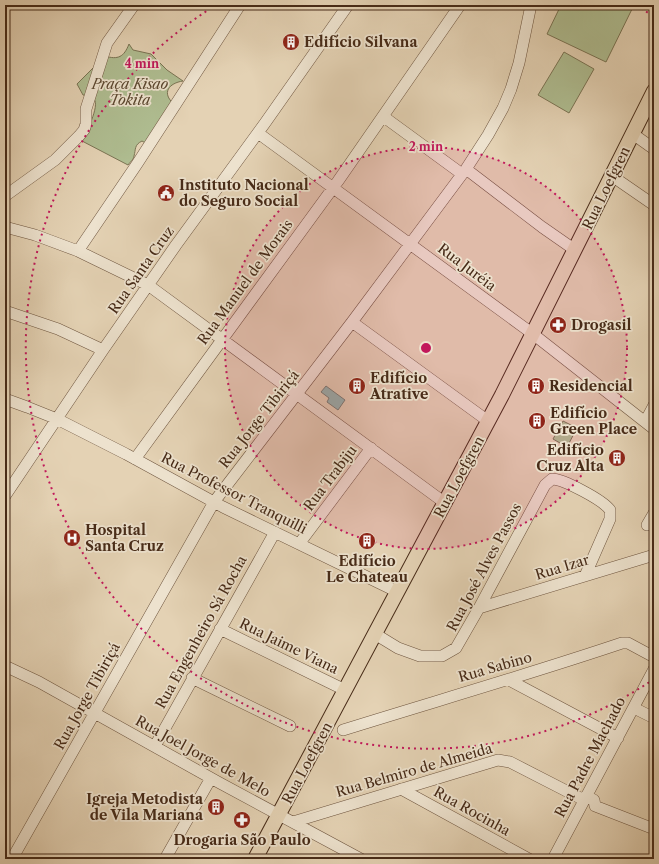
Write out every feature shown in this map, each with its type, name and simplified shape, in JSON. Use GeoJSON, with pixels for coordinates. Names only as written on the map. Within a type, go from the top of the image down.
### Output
{"type":"FeatureCollection","features":[{"type":"Feature","properties":{"kind":"main road","name":"Rua Loefgren"},"geometry":{"type":"LineString","coordinates":[[255,859],[488,421],[533,334],[654,90]]}},
{"type":"Feature","properties":{"kind":"street"},"geometry":{"type":"LineString","coordinates":[[5,196],[54,160],[84,130],[86,124],[86,109],[107,43],[134,5]]}},
{"type":"Feature","properties":{"kind":"street"},"geometry":{"type":"LineString","coordinates":[[78,251],[240,5]]}},
{"type":"Feature","properties":{"kind":"street","name":"Rua Santa Cruz"},"geometry":{"type":"LineString","coordinates":[[5,496],[148,285],[348,5]]}},
{"type":"Feature","properties":{"kind":"street","name":"Rua Manuel de Morais"},"geometry":{"type":"LineString","coordinates":[[135,459],[384,117],[460,5]]}},
{"type":"Feature","properties":{"kind":"street","name":"Rua Jorge Tibiriçá"},"geometry":{"type":"LineString","coordinates":[[12,859],[214,502],[352,322],[464,172],[488,135],[503,108],[519,63],[531,5]]}},
{"type":"Feature","properties":{"kind":"street"},"geometry":{"type":"LineString","coordinates":[[384,117],[575,250]]}},
{"type":"Feature","properties":{"kind":"street","name":"Rua Juréia"},"geometry":{"type":"LineString","coordinates":[[258,133],[533,334],[650,426]]}},
{"type":"Feature","properties":{"kind":"street"},"geometry":{"type":"LineString","coordinates":[[633,134],[654,149]]}},
{"type":"Feature","properties":{"kind":"street"},"geometry":{"type":"LineString","coordinates":[[612,176],[654,205]]}},
{"type":"Feature","properties":{"kind":"street"},"geometry":{"type":"LineString","coordinates":[[5,227],[35,235],[78,251],[148,285],[445,503]]}},
{"type":"Feature","properties":{"kind":"street"},"geometry":{"type":"LineString","coordinates":[[5,311],[58,329],[104,350]]}},
{"type":"Feature","properties":{"kind":"street"},"geometry":{"type":"LineString","coordinates":[[352,322],[488,421]]}},
{"type":"Feature","properties":{"kind":"street","name":"Rua Professor Tranquilli"},"geometry":{"type":"LineString","coordinates":[[5,399],[27,406],[57,419],[214,502],[398,592]]}},
{"type":"Feature","properties":{"kind":"street"},"geometry":{"type":"LineString","coordinates":[[650,426],[654,405]]}},
{"type":"Feature","properties":{"kind":"street","name":"Rua Trabiju"},"geometry":{"type":"LineString","coordinates":[[299,544],[371,448]]}},
{"type":"Feature","properties":{"kind":"street","name":"Rua José Alves Passos"},"geometry":{"type":"LineString","coordinates":[[375,634],[410,653],[425,656],[442,656],[456,648],[545,485],[552,479],[559,479],[605,504],[610,510],[610,519],[585,576]]}},
{"type":"Feature","properties":{"kind":"street"},"geometry":{"type":"LineString","coordinates":[[646,525],[654,513]]}},
{"type":"Feature","properties":{"kind":"street","name":"Rua Engenheiro Sá Rocha"},"geometry":{"type":"LineString","coordinates":[[155,746],[275,532]]}},
{"type":"Feature","properties":{"kind":"street","name":"Rua Izar"},"geometry":{"type":"LineString","coordinates":[[479,608],[654,555]]}},
{"type":"Feature","properties":{"kind":"street","name":"Rua Jaime Viana"},"geometry":{"type":"LineString","coordinates":[[220,629],[343,694]]}},
{"type":"Feature","properties":{"kind":"street","name":"Rua Sabino"},"geometry":{"type":"LineString","coordinates":[[343,730],[457,694],[509,680],[622,643],[628,642],[654,657]]}},
{"type":"Feature","properties":{"kind":"street","name":"Rua Joel Jorge de Melo"},"geometry":{"type":"LineString","coordinates":[[5,666],[39,682],[211,778],[361,859]]}},
{"type":"Feature","properties":{"kind":"street","name":"Rua Padre Machado"},"geometry":{"type":"LineString","coordinates":[[553,859],[654,670]]}},
{"type":"Feature","properties":{"kind":"street"},"geometry":{"type":"LineString","coordinates":[[192,678],[290,726]]}},
{"type":"Feature","properties":{"kind":"street"},"geometry":{"type":"LineString","coordinates":[[509,680],[618,738]]}},
{"type":"Feature","properties":{"kind":"street"},"geometry":{"type":"LineString","coordinates":[[634,708],[654,718]]}},
{"type":"Feature","properties":{"kind":"street","name":"Rua Belmiro de Almeida"},"geometry":{"type":"LineString","coordinates":[[293,822],[493,761],[503,760],[585,798],[594,800],[595,806],[654,829]]}},
{"type":"Feature","properties":{"kind":"street"},"geometry":{"type":"LineString","coordinates":[[165,859],[211,778]]}},
{"type":"Feature","properties":{"kind":"street","name":"Rua Rocinha"},"geometry":{"type":"LineString","coordinates":[[401,789],[529,859]]}},
{"type":"Feature","properties":{"kind":"green space"},"geometry":{"type":"Polygon","coordinates":[[[561,5],[634,5],[606,62],[547,34],[561,5]]]}},
{"type":"Feature","properties":{"kind":"green space","name":"Praça Kisao Tokita"},"geometry":{"type":"Polygon","coordinates":[[[129,44],[133,50],[151,54],[167,70],[183,81],[174,84],[168,89],[168,96],[174,104],[147,144],[142,141],[138,144],[133,158],[128,165],[82,141],[92,120],[95,102],[92,97],[83,95],[77,84],[105,56],[114,58],[123,55],[129,44]]]}},
{"type":"Feature","properties":{"kind":"green space"},"geometry":{"type":"Polygon","coordinates":[[[564,52],[594,69],[569,113],[538,95],[564,52]]]}},
{"type":"Feature","properties":{"kind":"green space"},"geometry":{"type":"Polygon","coordinates":[[[563,421],[577,428],[567,447],[553,439],[563,421]]]}},
{"type":"Feature","properties":{"kind":"water"},"geometry":{"type":"Polygon","coordinates":[[[326,386],[345,400],[338,410],[327,402],[329,398],[321,392],[326,386]]]}},
{"type":"Feature","properties":{"kind":"place","name":"Edifício Silvana"},"geometry":{"type":"Point","coordinates":[291,42]}},
{"type":"Feature","properties":{"kind":"place","name":"Instituto Nacional do Seguro Social"},"geometry":{"type":"Point","coordinates":[166,193]}},
{"type":"Feature","properties":{"kind":"place","name":"Drogasil"},"geometry":{"type":"Point","coordinates":[558,325]}},
{"type":"Feature","properties":{"kind":"place","name":"Edifício Atrative"},"geometry":{"type":"Point","coordinates":[357,386]}},
{"type":"Feature","properties":{"kind":"place","name":"Residencial"},"geometry":{"type":"Point","coordinates":[536,386]}},
{"type":"Feature","properties":{"kind":"place","name":"Edifício Green Place"},"geometry":{"type":"Point","coordinates":[537,421]}},
{"type":"Feature","properties":{"kind":"place","name":"Edifício Cruz Alta"},"geometry":{"type":"Point","coordinates":[617,458]}},
{"type":"Feature","properties":{"kind":"place","name":"Hospital Santa Cruz"},"geometry":{"type":"Point","coordinates":[72,538]}},
{"type":"Feature","properties":{"kind":"place","name":"Edifício Le Chateau"},"geometry":{"type":"Point","coordinates":[367,541]}},
{"type":"Feature","properties":{"kind":"place","name":"Igreja Metodista de Vila Mariana"},"geometry":{"type":"Point","coordinates":[216,807]}},
{"type":"Feature","properties":{"kind":"place","name":"Drogaria São Paulo"},"geometry":{"type":"Point","coordinates":[242,820]}}]}
